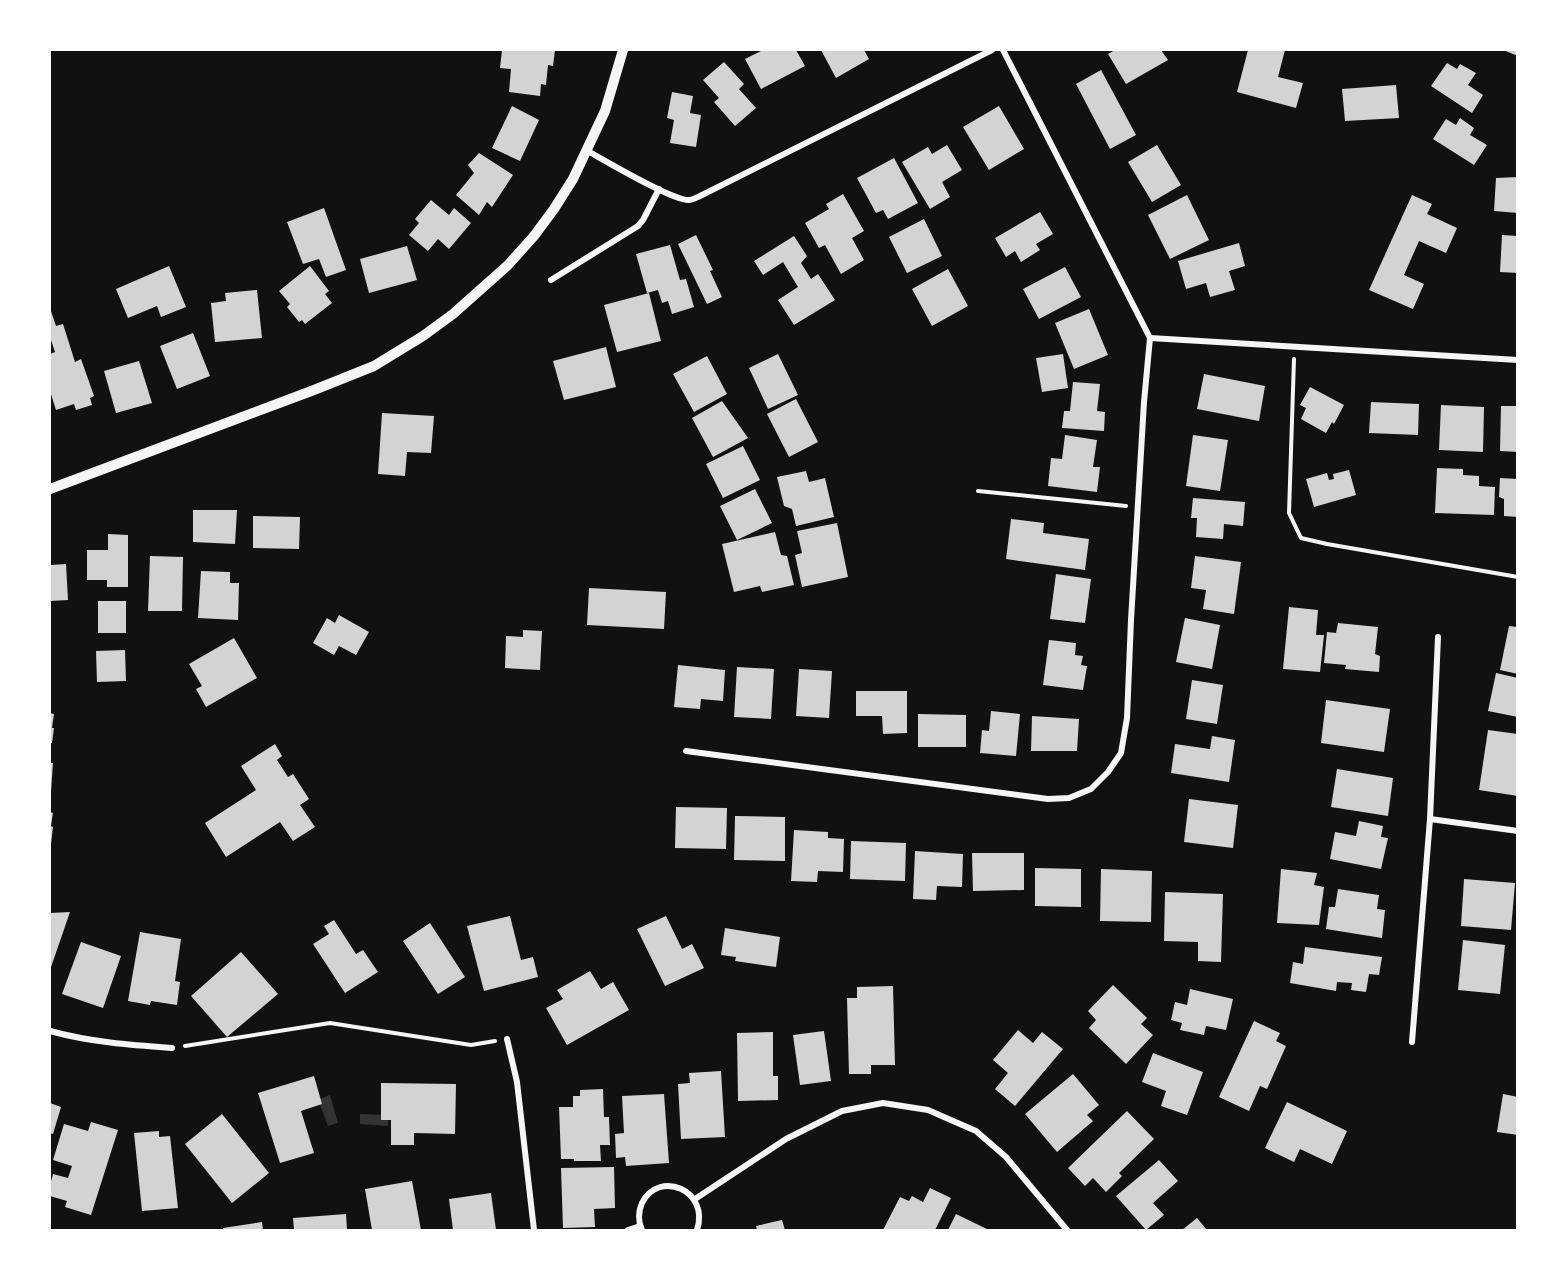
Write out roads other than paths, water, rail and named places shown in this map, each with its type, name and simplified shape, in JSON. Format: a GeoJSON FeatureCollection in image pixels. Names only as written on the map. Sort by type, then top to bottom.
{"type":"FeatureCollection","features":[{"type":"Feature","properties":{"kind":"street"},"geometry":{"type":"LineString","coordinates":[[50,489],[374,366],[453,315],[508,265],[554,209],[573,179],[605,111],[623,50]]}},
{"type":"Feature","properties":{"kind":"street"},"geometry":{"type":"LineString","coordinates":[[586,150],[658,189],[688,200],[992,50]]}},
{"type":"Feature","properties":{"kind":"street"},"geometry":{"type":"LineString","coordinates":[[686,751],[1048,799],[1069,798],[1091,789],[1108,772],[1121,753],[1127,718],[1144,402],[1150,338],[1003,50]]}},
{"type":"Feature","properties":{"kind":"street"},"geometry":{"type":"LineString","coordinates":[[551,280],[638,226],[658,189]]}},
{"type":"Feature","properties":{"kind":"street"},"geometry":{"type":"LineString","coordinates":[[1150,338],[1518,360]]}},
{"type":"Feature","properties":{"kind":"street"},"geometry":{"type":"LineString","coordinates":[[1412,1042],[1430,819],[1438,637]]}},
{"type":"Feature","properties":{"kind":"street"},"geometry":{"type":"LineString","coordinates":[[1430,819],[1518,831]]}},
{"type":"Feature","properties":{"kind":"street"},"geometry":{"type":"LineString","coordinates":[[50,1031],[74,1038],[122,1045],[172,1048]]}},
{"type":"Feature","properties":{"kind":"street"},"geometry":{"type":"LineString","coordinates":[[507,1039],[518,1082],[534,1230]]}},
{"type":"Feature","properties":{"kind":"street"},"geometry":{"type":"LineString","coordinates":[[695,1199],[786,1139],[842,1111],[883,1103],[928,1110],[976,1131],[1006,1157],[1067,1230]]}},
{"type":"Feature","properties":{"kind":"street"},"geometry":{"type":"LineString","coordinates":[[628,1230],[641,1228],[640,1207],[645,1198],[661,1187],[670,1186],[688,1192],[695,1199],[700,1220],[697,1230]]}}]}
